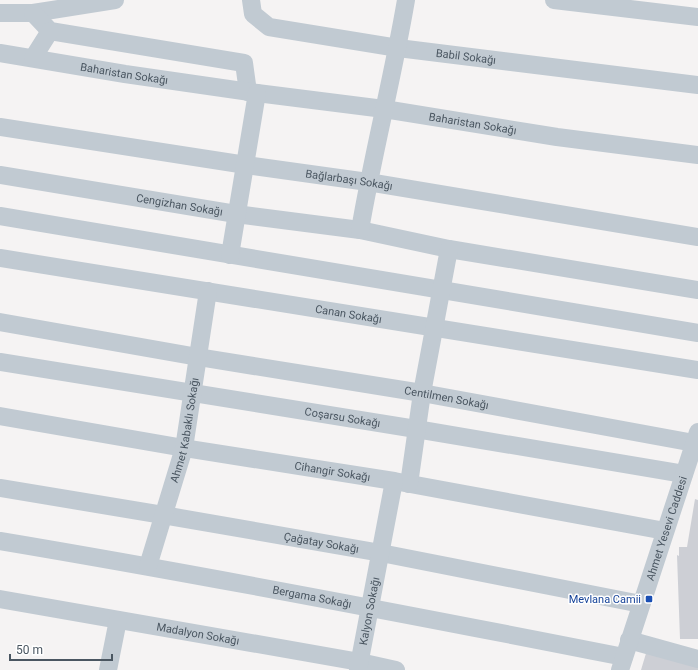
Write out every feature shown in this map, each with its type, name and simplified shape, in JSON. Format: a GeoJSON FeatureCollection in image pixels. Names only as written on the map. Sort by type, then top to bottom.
{"type":"FeatureCollection","features":[{"type":"Feature","properties":{"kind":"street"},"geometry":{"type":"LineString","coordinates":[[0,13],[33,13],[114,0]]}},
{"type":"Feature","properties":{"kind":"street","name":"Babil Sokağı"},"geometry":{"type":"LineString","coordinates":[[251,0],[253,14],[269,27],[398,48],[698,85]]}},
{"type":"Feature","properties":{"kind":"street"},"geometry":{"type":"LineString","coordinates":[[360,230],[368,182],[398,48],[406,0]]}},
{"type":"Feature","properties":{"kind":"street"},"geometry":{"type":"LineString","coordinates":[[554,0],[698,17]]}},
{"type":"Feature","properties":{"kind":"street"},"geometry":{"type":"LineString","coordinates":[[33,13],[50,31],[244,63],[253,92],[246,165],[236,214],[230,255]]}},
{"type":"Feature","properties":{"kind":"street"},"geometry":{"type":"LineString","coordinates":[[33,58],[50,31]]}},
{"type":"Feature","properties":{"kind":"street","name":"Baharistan Sokağı"},"geometry":{"type":"LineString","coordinates":[[0,53],[125,74],[384,109],[557,137],[698,155]]}},
{"type":"Feature","properties":{"kind":"street","name":"Bağlarbaşı Sokağı"},"geometry":{"type":"LineString","coordinates":[[0,127],[246,165],[368,182],[698,237]]}},
{"type":"Feature","properties":{"kind":"street","name":"Cengizhan Sokağı"},"geometry":{"type":"LineString","coordinates":[[0,176],[236,214],[360,230],[449,249],[698,290]]}},
{"type":"Feature","properties":{"kind":"street"},"geometry":{"type":"LineString","coordinates":[[0,216],[698,333]]}},
{"type":"Feature","properties":{"kind":"street","name":"Kalyon Sokağı"},"geometry":{"type":"LineString","coordinates":[[359,666],[381,553],[416,429],[433,327],[449,249]]}},
{"type":"Feature","properties":{"kind":"street","name":"Canan Sokağı"},"geometry":{"type":"LineString","coordinates":[[0,258],[698,370]]}},
{"type":"Feature","properties":{"kind":"street","name":"Ahmet Kabaklı Sokağı"},"geometry":{"type":"LineString","coordinates":[[148,566],[184,448],[208,291]]}},
{"type":"Feature","properties":{"kind":"street","name":"Centilmen Sokağı"},"geometry":{"type":"LineString","coordinates":[[0,322],[198,357],[696,437]]}},
{"type":"Feature","properties":{"kind":"street","name":"Coşarsu Sokağı"},"geometry":{"type":"LineString","coordinates":[[0,362],[684,474]]}},
{"type":"Feature","properties":{"kind":"street","name":"Cihangir Sokağı"},"geometry":{"type":"LineString","coordinates":[[0,416],[184,448],[401,483],[665,531]]}},
{"type":"Feature","properties":{"kind":"street","name":"Ahmet Yesevi Caddesi"},"geometry":{"type":"LineString","coordinates":[[622,664],[640,604],[696,437]]}},
{"type":"Feature","properties":{"kind":"street","name":"Çağatay Sokağı"},"geometry":{"type":"LineString","coordinates":[[0,488],[381,553],[640,604]]}},
{"type":"Feature","properties":{"kind":"street","name":"Bergama Sokağı"},"geometry":{"type":"LineString","coordinates":[[0,541],[148,566],[371,607],[622,664]]}},
{"type":"Feature","properties":{"kind":"street","name":"Madalyon Sokağı"},"geometry":{"type":"LineString","coordinates":[[0,599],[359,666],[396,670]]}},
{"type":"Feature","properties":{"kind":"street"},"geometry":{"type":"LineString","coordinates":[[108,670],[118,620]]}},
{"type":"Feature","properties":{"kind":"street"},"geometry":{"type":"LineString","coordinates":[[629,640],[698,659]]}},
{"type":"Feature","properties":{"kind":"building"},"geometry":{"type":"Polygon","coordinates":[[[695,499],[698,500],[698,639],[680,639],[677,555],[679,556],[679,547],[687,547],[695,499]]]}},
{"type":"Feature","properties":{"kind":"building"},"geometry":{"type":"Polygon","coordinates":[[[647,650],[698,664],[698,670],[641,670],[647,650]]]}},
{"type":"Feature","properties":{"kind":"place","name":"Mevlana Camii"},"geometry":{"type":"Point","coordinates":[649,599]}}]}
